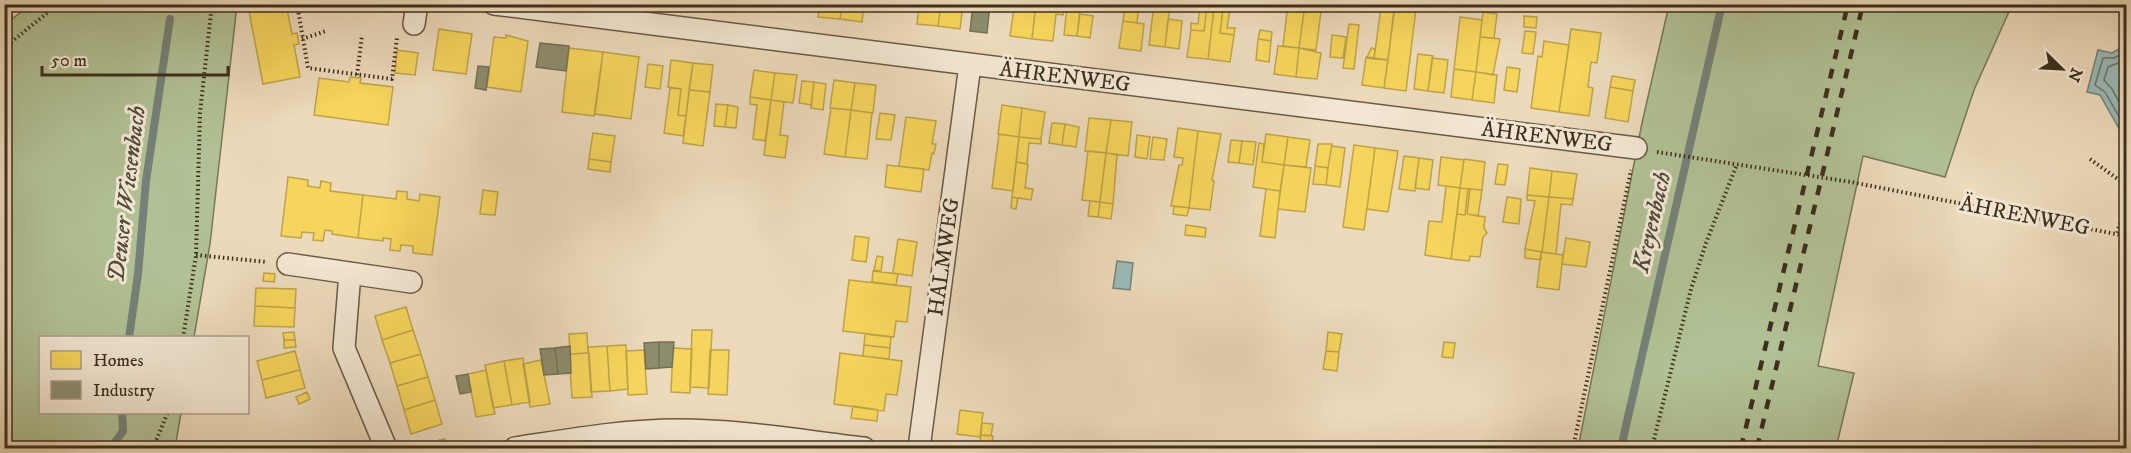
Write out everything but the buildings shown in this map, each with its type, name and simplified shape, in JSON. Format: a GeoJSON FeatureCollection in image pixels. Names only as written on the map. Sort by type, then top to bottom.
{"type":"FeatureCollection","features":[{"type":"Feature","properties":{"kind":"street","name":"ÄHRENWEG"},"geometry":{"type":"LineString","coordinates":[[494,4],[1636,148]]}},
{"type":"Feature","properties":{"kind":"street","name":"HALMWEG"},"geometry":{"type":"LineString","coordinates":[[919,448],[970,65]]}},
{"type":"Feature","properties":{"kind":"street"},"geometry":{"type":"LineString","coordinates":[[288,264],[411,282]]}},
{"type":"Feature","properties":{"kind":"street"},"geometry":{"type":"LineString","coordinates":[[350,273],[344,348],[386,448]]}},
{"type":"Feature","properties":{"kind":"street"},"geometry":{"type":"LineString","coordinates":[[514,448],[594,435],[678,430],[864,448]]}},
{"type":"Feature","properties":{"kind":"path"},"geometry":{"type":"LineString","coordinates":[[4,48],[58,4]]}},
{"type":"Feature","properties":{"kind":"path"},"geometry":{"type":"LineString","coordinates":[[183,336],[196,255],[200,113],[212,4]]}},
{"type":"Feature","properties":{"kind":"path"},"geometry":{"type":"LineString","coordinates":[[297,4],[308,68],[392,79],[409,21]]}},
{"type":"Feature","properties":{"kind":"path"},"geometry":{"type":"LineString","coordinates":[[302,39],[326,31]]}},
{"type":"Feature","properties":{"kind":"path"},"geometry":{"type":"LineString","coordinates":[[357,75],[362,35]]}},
{"type":"Feature","properties":{"kind":"path"},"geometry":{"type":"LineString","coordinates":[[1573,448],[1636,148]]}},
{"type":"Feature","properties":{"kind":"path","name":"ÄHRENWEG"},"geometry":{"type":"LineString","coordinates":[[1675,154],[1862,184],[2127,236]]}},
{"type":"Feature","properties":{"kind":"path"},"geometry":{"type":"LineString","coordinates":[[2090,159],[2122,182],[2126,191],[2126,205],[2117,234]]}},
{"type":"Feature","properties":{"kind":"path"},"geometry":{"type":"LineString","coordinates":[[1652,448],[1691,289],[1706,243],[1737,164]]}},
{"type":"Feature","properties":{"kind":"path"},"geometry":{"type":"LineString","coordinates":[[196,255],[288,264]]}},
{"type":"Feature","properties":{"kind":"path"},"geometry":{"type":"LineString","coordinates":[[153,448],[167,414]]}},
{"type":"Feature","properties":{"kind":"green space"},"geometry":{"type":"Polygon","coordinates":[[[31,5],[237,5],[210,244],[194,336],[39,336],[39,414],[181,414],[175,448],[5,448],[5,24],[31,5]]]}},
{"type":"Feature","properties":{"kind":"green space"},"geometry":{"type":"Polygon","coordinates":[[[1669,5],[2012,5],[1974,90],[1945,177],[1863,156],[1818,366],[1854,373],[1836,448],[1578,448],[1642,123],[1669,5]]]}},
{"type":"Feature","properties":{"kind":"green space"},"geometry":{"type":"Polygon","coordinates":[[[717,434],[855,448],[716,448],[717,434]]]}},
{"type":"Feature","properties":{"kind":"water"},"geometry":{"type":"Polygon","coordinates":[[[2126,45],[2126,136],[2121,132],[2100,95],[2087,92],[2098,50],[2112,53],[2126,45]]]}},
{"type":"Feature","properties":{"kind":"water"},"geometry":{"type":"Polygon","coordinates":[[[1117,261],[1133,263],[1130,290],[1113,288],[1117,261]]]}},
{"type":"Feature","properties":{"kind":"waterway","name":"Kreyenbach"},"geometry":{"type":"LineString","coordinates":[[1621,448],[1722,4]]}},
{"type":"Feature","properties":{"kind":"waterway","name":"Deuser Wiesenbach"},"geometry":{"type":"LineString","coordinates":[[129,336],[138,274],[146,181],[170,19]]}},
{"type":"Feature","properties":{"kind":"waterway","name":"Deuser Wiesenbach"},"geometry":{"type":"LineString","coordinates":[[111,448],[123,431],[122,414]]}},
{"type":"Feature","properties":{"kind":"railway"},"geometry":{"type":"LineString","coordinates":[[1741,448],[1848,4]]}},
{"type":"Feature","properties":{"kind":"railway"},"geometry":{"type":"LineString","coordinates":[[1757,448],[1863,4]]}}]}
